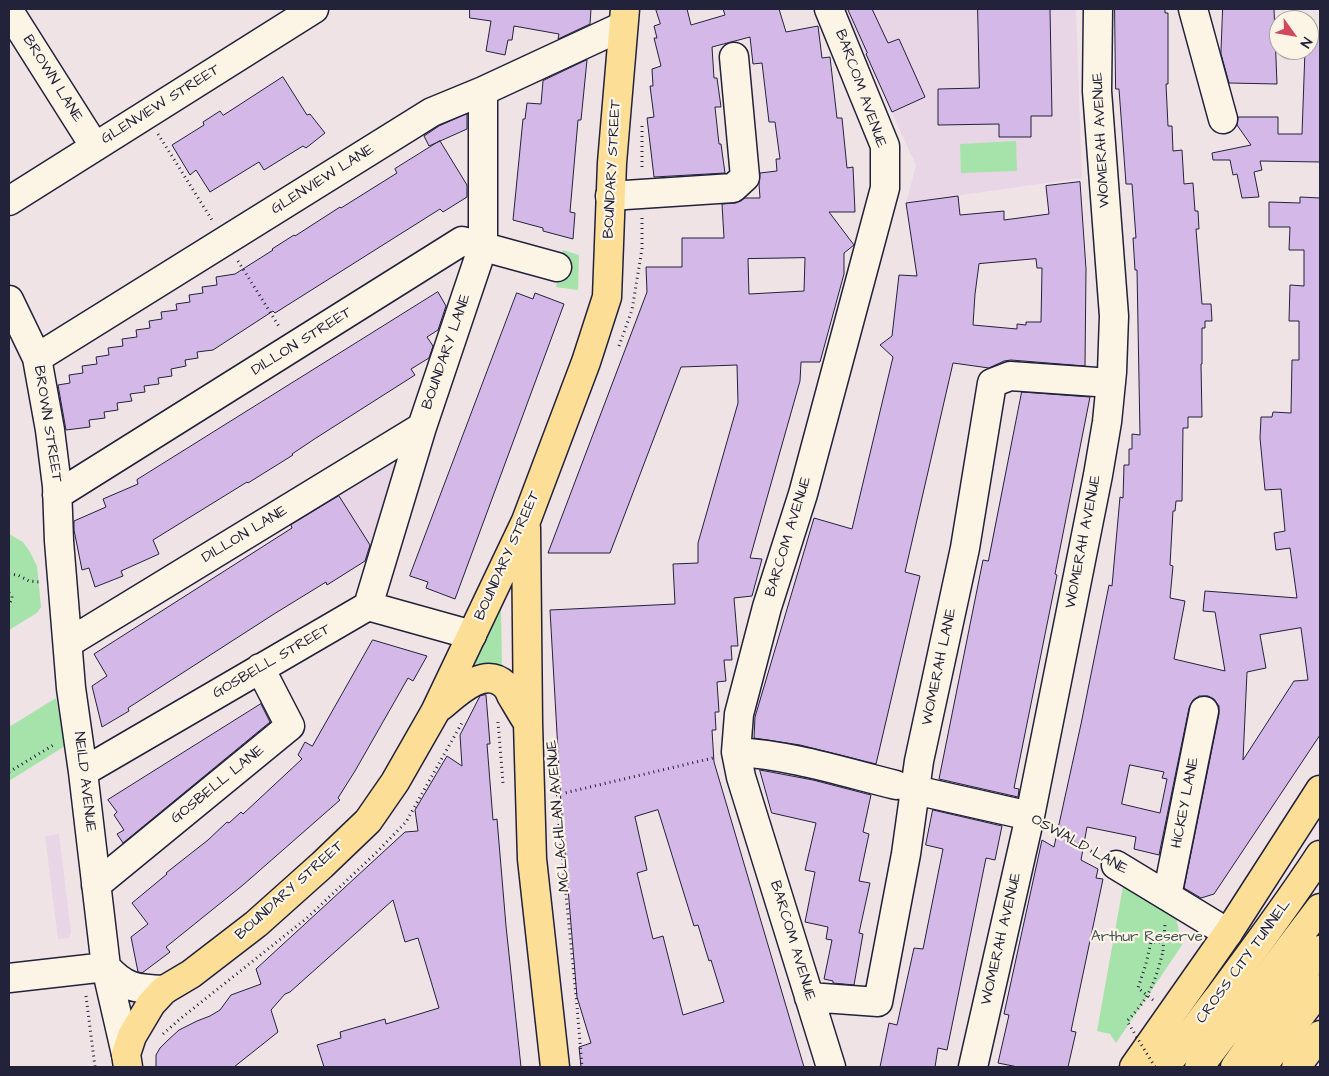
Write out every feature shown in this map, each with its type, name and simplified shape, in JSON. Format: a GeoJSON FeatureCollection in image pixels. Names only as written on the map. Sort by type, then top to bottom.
{"type":"FeatureCollection","features":[{"type":"Feature","properties":{"kind":"main road","name":"BOUNDARY STREET"},"geometry":{"type":"LineString","coordinates":[[127,1061],[132,1036],[151,1004],[164,990],[191,974],[256,924],[368,821],[395,782],[435,712],[526,521],[586,362],[607,297],[610,196],[624,17]]}},
{"type":"Feature","properties":{"kind":"main road","name":"MCLACHLAN AVENUE"},"geometry":{"type":"LineString","coordinates":[[526,521],[528,723],[532,858],[555,1067]]}},
{"type":"Feature","properties":{"kind":"main road","name":"MCLACHLAN AVENUE"},"geometry":{"type":"LineString","coordinates":[[435,712],[462,689],[476,681],[487,679],[495,680],[505,685],[528,723]]}},
{"type":"Feature","properties":{"kind":"main road"},"geometry":{"type":"LineString","coordinates":[[1134,1067],[1228,934],[1320,790]]}},
{"type":"Feature","properties":{"kind":"main road","name":"CROSS CITY TUNNEL"},"geometry":{"type":"LineString","coordinates":[[1164,1067],[1234,977],[1294,895],[1320,855]]}},
{"type":"Feature","properties":{"kind":"main road"},"geometry":{"type":"LineString","coordinates":[[1199,1067],[1320,908]]}},
{"type":"Feature","properties":{"kind":"main road"},"geometry":{"type":"LineString","coordinates":[[1235,1067],[1320,950]]}},
{"type":"Feature","properties":{"kind":"main road"},"geometry":{"type":"LineString","coordinates":[[1262,1067],[1320,989]]}},
{"type":"Feature","properties":{"kind":"main road"},"geometry":{"type":"LineString","coordinates":[[1296,1067],[1320,1035]]}},
{"type":"Feature","properties":{"kind":"street","name":"GLENVIEW STREET"},"geometry":{"type":"LineString","coordinates":[[9,201],[314,9]]}},
{"type":"Feature","properties":{"kind":"street","name":"BARCOM AVENUE"},"geometry":{"type":"LineString","coordinates":[[829,9],[884,146],[885,188],[803,494],[767,607],[739,714],[736,752],[741,777],[831,1067]]}},
{"type":"Feature","properties":{"kind":"street","name":"WOMERAH AVENUE"},"geometry":{"type":"LineString","coordinates":[[973,1067],[1030,816],[1098,476],[1107,422],[1114,316],[1097,91],[1098,9]]}},
{"type":"Feature","properties":{"kind":"street"},"geometry":{"type":"LineString","coordinates":[[1193,9],[1223,119]]}},
{"type":"Feature","properties":{"kind":"street","name":"BROWN LANE"},"geometry":{"type":"LineString","coordinates":[[12,11],[95,147]]}},
{"type":"Feature","properties":{"kind":"street","name":"GLENVIEW LANE"},"geometry":{"type":"LineString","coordinates":[[37,358],[432,112],[483,90],[624,17]]}},
{"type":"Feature","properties":{"kind":"street"},"geometry":{"type":"LineString","coordinates":[[610,196],[733,188],[745,177],[734,57]]}},
{"type":"Feature","properties":{"kind":"street","name":"BOUNDARY LANE"},"geometry":{"type":"LineString","coordinates":[[368,606],[422,427],[483,246],[483,90]]}},
{"type":"Feature","properties":{"kind":"street","name":"DILLON STREET"},"geometry":{"type":"LineString","coordinates":[[58,495],[462,241],[557,267]]}},
{"type":"Feature","properties":{"kind":"street","name":"BROWN STREET"},"geometry":{"type":"LineString","coordinates":[[9,300],[37,358],[50,430],[58,495]]}},
{"type":"Feature","properties":{"kind":"street","name":"WOMERAH LANE"},"geometry":{"type":"LineString","coordinates":[[809,997],[878,1002],[906,854],[906,787],[919,761],[966,548],[992,382],[1010,376],[1111,383]]}},
{"type":"Feature","properties":{"kind":"street","name":"DILLON LANE"},"geometry":{"type":"LineString","coordinates":[[68,643],[422,427]]}},
{"type":"Feature","properties":{"kind":"street","name":"NEILD AVENUE"},"geometry":{"type":"LineString","coordinates":[[58,495],[59,541],[70,688],[84,772],[96,885],[94,968],[127,1061]]}},
{"type":"Feature","properties":{"kind":"street"},"geometry":{"type":"LineString","coordinates":[[368,606],[472,634]]}},
{"type":"Feature","properties":{"kind":"street","name":"GOSBELL STREET"},"geometry":{"type":"LineString","coordinates":[[84,772],[368,606]]}},
{"type":"Feature","properties":{"kind":"street","name":"GOSBELL LANE"},"geometry":{"type":"LineString","coordinates":[[96,885],[290,726],[260,668]]}},
{"type":"Feature","properties":{"kind":"street","name":"HICKEY LANE"},"geometry":{"type":"LineString","coordinates":[[1167,896],[1204,711]]}},
{"type":"Feature","properties":{"kind":"street","name":"OSWALD LANE"},"geometry":{"type":"LineString","coordinates":[[736,752],[792,759],[1030,816]]}},
{"type":"Feature","properties":{"kind":"street","name":"OSWALD LANE"},"geometry":{"type":"LineString","coordinates":[[1116,865],[1228,934]]}},
{"type":"Feature","properties":{"kind":"street"},"geometry":{"type":"LineString","coordinates":[[9,978],[94,968],[132,987],[164,990]]}},
{"type":"Feature","properties":{"kind":"path"},"geometry":{"type":"LineString","coordinates":[[9,574],[18,574],[29,581],[62,583]]}},
{"type":"Feature","properties":{"kind":"path"},"geometry":{"type":"LineString","coordinates":[[9,593],[12,595],[10,601]]}},
{"type":"Feature","properties":{"kind":"path"},"geometry":{"type":"LineString","coordinates":[[9,772],[77,731]]}},
{"type":"Feature","properties":{"kind":"path"},"geometry":{"type":"LineString","coordinates":[[556,795],[736,752]]}},
{"type":"Feature","properties":{"kind":"path","name":"MCLACHLAN AVENUE"},"geometry":{"type":"LineString","coordinates":[[555,786],[582,1067]]}},
{"type":"Feature","properties":{"kind":"path","name":"OSWALD LANE"},"geometry":{"type":"LineString","coordinates":[[1030,816],[1116,865]]}},
{"type":"Feature","properties":{"kind":"path"},"geometry":{"type":"LineString","coordinates":[[1155,1001],[1138,988],[1151,942],[1164,942]]}},
{"type":"Feature","properties":{"kind":"path"},"geometry":{"type":"LineString","coordinates":[[1155,1067],[1127,1021],[1152,988],[1163,951]]}},
{"type":"Feature","properties":{"kind":"path"},"geometry":{"type":"LineString","coordinates":[[94,968],[95,1067]]}},
{"type":"Feature","properties":{"kind":"shaded area"},"geometry":{"type":"Polygon","coordinates":[[[844,9],[1076,9],[1082,178],[906,203],[916,165],[844,9]]]}},
{"type":"Feature","properties":{"kind":"shaded area"},"geometry":{"type":"Polygon","coordinates":[[[407,440],[372,557],[329,584],[286,515],[407,440]]]}},
{"type":"Feature","properties":{"kind":"shaded area"},"geometry":{"type":"Polygon","coordinates":[[[59,834],[71,932],[69,938],[58,939],[45,836],[59,834]]]}},
{"type":"Feature","properties":{"kind":"green space"},"geometry":{"type":"Polygon","coordinates":[[[1016,141],[1017,171],[961,173],[960,144],[1016,141]]]}},
{"type":"Feature","properties":{"kind":"green space"},"geometry":{"type":"Polygon","coordinates":[[[563,250],[579,255],[578,290],[556,287],[563,250]]]}},
{"type":"Feature","properties":{"kind":"green space"},"geometry":{"type":"Polygon","coordinates":[[[9,534],[23,542],[37,566],[41,607],[37,613],[9,630],[9,534]]]}},
{"type":"Feature","properties":{"kind":"green space"},"geometry":{"type":"Polygon","coordinates":[[[497,605],[501,606],[502,667],[472,663],[497,605]]]}},
{"type":"Feature","properties":{"kind":"green space"},"geometry":{"type":"Polygon","coordinates":[[[56,698],[65,746],[9,781],[9,727],[56,698]]]}},
{"type":"Feature","properties":{"kind":"green space","name":"Arthur Reserve"},"geometry":{"type":"Polygon","coordinates":[[[1123,886],[1176,917],[1182,945],[1116,1043],[1110,1034],[1097,1031],[1123,886]]]}},
{"type":"Feature","properties":{"kind":"building"},"geometry":{"type":"Polygon","coordinates":[[[470,9],[591,9],[590,24],[558,39],[559,34],[514,26],[512,40],[508,40],[505,55],[486,51],[491,21],[470,18],[470,9]]]}},
{"type":"Feature","properties":{"kind":"building"},"geometry":{"type":"Polygon","coordinates":[[[656,9],[687,9],[691,25],[725,15],[723,9],[779,9],[786,32],[818,26],[822,58],[830,57],[837,118],[842,118],[847,168],[853,167],[855,212],[829,212],[854,245],[844,253],[844,274],[820,362],[801,362],[800,381],[750,558],[762,559],[752,596],[734,598],[738,646],[731,646],[732,660],[724,660],[726,681],[717,682],[719,712],[715,712],[716,730],[712,730],[714,762],[804,1067],[581,1067],[579,1047],[591,1043],[577,997],[561,804],[550,610],[675,604],[673,564],[698,563],[698,543],[738,403],[737,365],[681,367],[610,553],[548,553],[647,292],[646,267],[682,267],[682,238],[724,238],[722,204],[735,203],[745,198],[760,198],[760,173],[777,171],[776,159],[780,159],[775,122],[769,122],[762,63],[753,64],[750,37],[712,47],[714,78],[717,78],[721,107],[715,107],[719,144],[721,144],[725,173],[654,177],[647,118],[654,117],[650,86],[653,86],[652,69],[661,66],[654,38],[657,38],[654,26],[660,24],[656,9]],[[805,258],[748,259],[749,294],[804,291],[805,258]],[[658,810],[635,817],[647,870],[637,873],[653,939],[663,936],[683,1015],[724,1002],[698,925],[694,926],[658,810]]]}},
{"type":"Feature","properties":{"kind":"building"},"geometry":{"type":"Polygon","coordinates":[[[848,9],[872,9],[888,43],[899,39],[925,97],[892,112],[848,9]]]}},
{"type":"Feature","properties":{"kind":"building"},"geometry":{"type":"Polygon","coordinates":[[[978,9],[1050,9],[1052,116],[1031,116],[1031,137],[999,137],[999,124],[938,125],[938,89],[979,88],[978,9]]]}},
{"type":"Feature","properties":{"kind":"building"},"geometry":{"type":"Polygon","coordinates":[[[1115,9],[1165,9],[1165,13],[1168,13],[1168,84],[1166,84],[1168,126],[1172,126],[1173,151],[1182,150],[1184,184],[1193,183],[1195,211],[1198,211],[1199,229],[1196,229],[1202,304],[1211,304],[1212,321],[1205,321],[1205,328],[1202,328],[1202,417],[1188,417],[1188,428],[1183,428],[1182,501],[1176,501],[1175,511],[1173,511],[1170,565],[1173,566],[1170,598],[1185,601],[1174,659],[1225,671],[1215,612],[1203,611],[1205,591],[1297,598],[1290,548],[1276,550],[1274,533],[1285,531],[1281,489],[1265,490],[1260,438],[1261,417],[1272,417],[1273,412],[1291,413],[1292,360],[1299,360],[1299,321],[1289,321],[1290,285],[1304,286],[1304,250],[1289,250],[1290,227],[1269,227],[1269,202],[1300,203],[1300,197],[1320,198],[1320,735],[1214,894],[1201,898],[1184,888],[1219,714],[1219,706],[1214,699],[1208,696],[1199,696],[1193,700],[1189,708],[1159,855],[1134,849],[1136,837],[1087,827],[1081,860],[1098,869],[1096,878],[1103,879],[1071,1031],[1076,1032],[1068,1067],[1018,1067],[998,1063],[1009,1015],[1004,1014],[1042,840],[1054,847],[1109,585],[1112,586],[1120,497],[1123,498],[1124,465],[1129,465],[1129,449],[1132,449],[1132,434],[1140,435],[1137,270],[1135,270],[1133,238],[1136,238],[1132,184],[1126,184],[1119,89],[1116,89],[1115,9]],[[1301,628],[1260,635],[1266,668],[1247,672],[1243,760],[1294,681],[1308,680],[1301,628]],[[1130,765],[1122,804],[1160,813],[1167,779],[1162,778],[1164,772],[1130,765]]]}},
{"type":"Feature","properties":{"kind":"building"},"geometry":{"type":"Polygon","coordinates":[[[1223,9],[1274,9],[1269,10],[1269,60],[1276,60],[1277,84],[1229,83],[1221,54],[1223,9]]]}},
{"type":"Feature","properties":{"kind":"building"},"geometry":{"type":"Polygon","coordinates":[[[1320,37],[1320,162],[1260,161],[1262,170],[1254,172],[1259,197],[1242,198],[1237,174],[1233,175],[1230,160],[1213,160],[1212,153],[1251,145],[1237,125],[1238,117],[1278,117],[1278,134],[1302,134],[1305,60],[1319,60],[1320,37]]]}},
{"type":"Feature","properties":{"kind":"building"},"geometry":{"type":"Polygon","coordinates":[[[587,60],[581,120],[578,120],[570,212],[575,213],[573,239],[513,220],[523,119],[525,119],[527,103],[541,104],[543,81],[587,60]]]}},
{"type":"Feature","properties":{"kind":"building"},"geometry":{"type":"Polygon","coordinates":[[[283,77],[307,115],[310,114],[325,133],[306,148],[303,146],[264,170],[259,162],[210,192],[196,170],[190,175],[172,145],[204,125],[203,122],[220,111],[223,115],[283,77]]]}},
{"type":"Feature","properties":{"kind":"building"},"geometry":{"type":"Polygon","coordinates":[[[467,114],[467,129],[429,146],[424,136],[439,126],[467,114]]]}},
{"type":"Feature","properties":{"kind":"building"},"geometry":{"type":"Polygon","coordinates":[[[440,141],[467,185],[467,197],[443,212],[440,209],[213,350],[197,352],[198,358],[185,360],[186,366],[171,369],[172,376],[158,378],[159,384],[144,386],[145,392],[130,394],[132,401],[117,403],[118,410],[104,412],[105,418],[89,420],[90,427],[66,430],[58,385],[70,383],[69,375],[83,373],[82,366],[97,364],[96,357],[109,355],[108,348],[123,346],[122,339],[137,337],[136,330],[150,328],[149,321],[162,319],[161,312],[177,310],[176,304],[190,302],[189,295],[203,293],[202,287],[217,285],[216,277],[235,274],[294,235],[397,173],[395,169],[440,141]]]}},
{"type":"Feature","properties":{"kind":"building"},"geometry":{"type":"Polygon","coordinates":[[[1080,182],[1086,269],[1085,366],[1011,360],[989,368],[953,363],[905,572],[920,576],[876,764],[800,745],[754,738],[755,717],[814,518],[852,529],[893,357],[880,345],[892,336],[899,275],[917,276],[906,203],[958,196],[960,215],[1004,211],[1004,220],[1049,214],[1046,186],[1080,182]],[[1036,259],[979,264],[973,325],[1017,329],[1017,324],[1026,325],[1026,322],[1041,322],[1042,268],[1037,268],[1036,259]]]}},
{"type":"Feature","properties":{"kind":"building"},"geometry":{"type":"Polygon","coordinates":[[[438,292],[446,306],[438,330],[427,337],[433,346],[429,358],[411,369],[415,375],[316,438],[293,455],[153,540],[159,554],[121,571],[123,576],[95,587],[89,568],[82,570],[74,521],[106,507],[103,499],[138,484],[137,480],[438,292]]]}},
{"type":"Feature","properties":{"kind":"building"},"geometry":{"type":"Polygon","coordinates":[[[517,293],[533,299],[535,293],[564,304],[455,599],[426,588],[428,582],[410,576],[517,293]]]}},
{"type":"Feature","properties":{"kind":"building"},"geometry":{"type":"Polygon","coordinates":[[[1022,392],[1090,397],[1055,574],[1057,575],[1014,788],[1019,789],[1018,797],[939,779],[983,560],[988,561],[1022,392]]]}},
{"type":"Feature","properties":{"kind":"building"},"geometry":{"type":"Polygon","coordinates":[[[339,496],[370,545],[365,561],[327,585],[326,582],[274,614],[128,708],[129,711],[102,727],[92,686],[107,676],[94,654],[292,528],[291,525],[339,496]]]}},
{"type":"Feature","properties":{"kind":"building"},"geometry":{"type":"Polygon","coordinates":[[[373,640],[427,656],[413,681],[408,678],[338,798],[340,800],[243,885],[166,947],[170,952],[142,973],[138,972],[131,937],[148,924],[132,903],[227,822],[229,823],[241,812],[243,814],[302,759],[298,755],[305,742],[312,746],[373,640]]]}},
{"type":"Feature","properties":{"kind":"building"},"geometry":{"type":"Polygon","coordinates":[[[486,695],[490,744],[487,744],[493,820],[497,819],[521,1067],[324,1067],[317,1045],[341,1038],[340,1032],[385,1019],[386,1024],[439,1008],[418,938],[405,942],[393,900],[290,992],[285,994],[271,1010],[278,1032],[234,1067],[156,1067],[156,1055],[160,1048],[179,1030],[220,1010],[231,995],[261,984],[256,969],[405,832],[418,831],[415,810],[447,756],[462,766],[460,735],[480,696],[486,695]]]}},
{"type":"Feature","properties":{"kind":"building"},"geometry":{"type":"Polygon","coordinates":[[[261,704],[270,722],[123,843],[117,834],[124,830],[114,815],[117,812],[108,800],[261,704]]]}},
{"type":"Feature","properties":{"kind":"building"},"geometry":{"type":"Polygon","coordinates":[[[760,770],[813,780],[871,795],[863,832],[869,834],[859,881],[870,883],[859,933],[863,934],[854,985],[833,983],[833,981],[824,979],[832,940],[826,939],[828,927],[805,922],[815,872],[805,870],[816,823],[772,813],[760,770]]]}},
{"type":"Feature","properties":{"kind":"building"},"geometry":{"type":"Polygon","coordinates":[[[933,810],[1002,826],[995,860],[986,858],[947,1050],[938,1048],[935,1067],[880,1067],[889,1023],[897,1025],[914,948],[923,949],[943,849],[926,845],[933,810]]]}}]}
